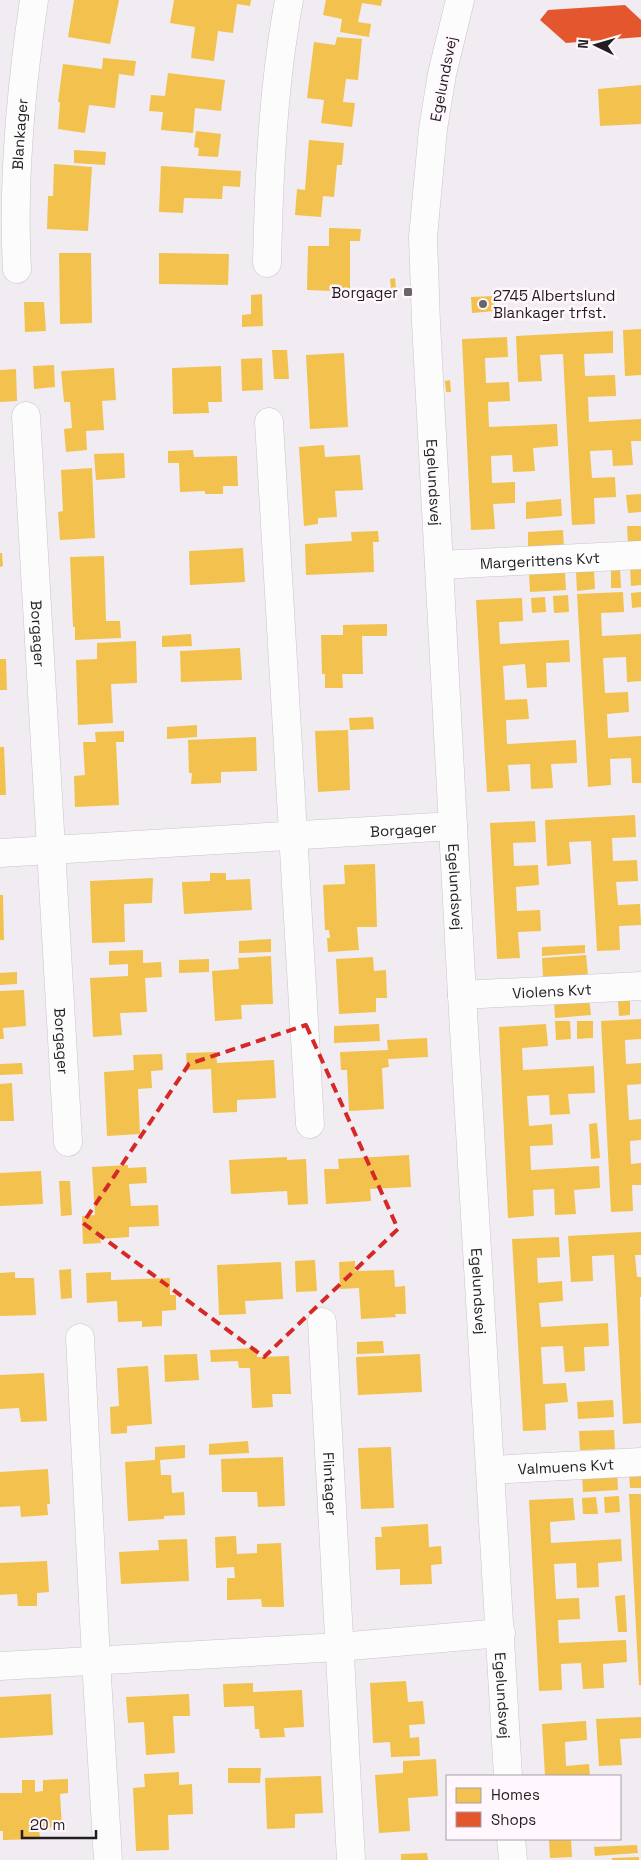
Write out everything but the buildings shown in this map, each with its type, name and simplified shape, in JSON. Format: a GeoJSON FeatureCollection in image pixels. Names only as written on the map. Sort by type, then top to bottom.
{"type":"FeatureCollection","features":[{"type":"Feature","properties":{"kind":"street","name":"Blankager"},"geometry":{"type":"LineString","coordinates":[[17,269],[15,232],[17,179],[24,81],[34,0]]}},
{"type":"Feature","properties":{"kind":"street"},"geometry":{"type":"LineString","coordinates":[[267,263],[270,164],[283,31],[289,0]]}},
{"type":"Feature","properties":{"kind":"street","name":"Egelundsvej"},"geometry":{"type":"LineString","coordinates":[[460,0],[442,74],[433,129],[423,236],[462,995],[508,1775]]}},
{"type":"Feature","properties":{"kind":"street","name":"Borgager"},"geometry":{"type":"LineString","coordinates":[[26,416],[68,1142]]}},
{"type":"Feature","properties":{"kind":"street"},"geometry":{"type":"LineString","coordinates":[[268,422],[310,1124]]}},
{"type":"Feature","properties":{"kind":"street","name":"Margerittens Kvt"},"geometry":{"type":"LineString","coordinates":[[440,566],[641,555]]}},
{"type":"Feature","properties":{"kind":"street","name":"Borgager"},"geometry":{"type":"LineString","coordinates":[[0,853],[453,826]]}},
{"type":"Feature","properties":{"kind":"street","name":"Violens Kvt"},"geometry":{"type":"LineString","coordinates":[[462,995],[641,986]]}},
{"type":"Feature","properties":{"kind":"street","name":"Flintager"},"geometry":{"type":"LineString","coordinates":[[322,1322],[351,1860]]}},
{"type":"Feature","properties":{"kind":"street"},"geometry":{"type":"LineString","coordinates":[[80,1338],[108,1860]]}},
{"type":"Feature","properties":{"kind":"street","name":"Valmuens Kvt"},"geometry":{"type":"LineString","coordinates":[[491,1470],[641,1462]]}},
{"type":"Feature","properties":{"kind":"street"},"geometry":{"type":"LineString","coordinates":[[0,1666],[339,1647],[501,1633]]}},
{"type":"Feature","properties":{"kind":"street"},"geometry":{"type":"LineString","coordinates":[[512,1840],[513,1860]]}},
{"type":"Feature","properties":{"kind":"highlighted area"},"geometry":{"type":"Polygon","coordinates":[[[306,1025],[398,1229],[264,1357],[83,1223],[189,1064],[306,1025]]]}},
{"type":"Feature","properties":{"kind":"place","name":"Borgager"},"geometry":{"type":"Point","coordinates":[408,292]}},
{"type":"Feature","properties":{"kind":"place","name":"2745 Albertslund Blankager trfst."},"geometry":{"type":"Point","coordinates":[483,304]}}]}
